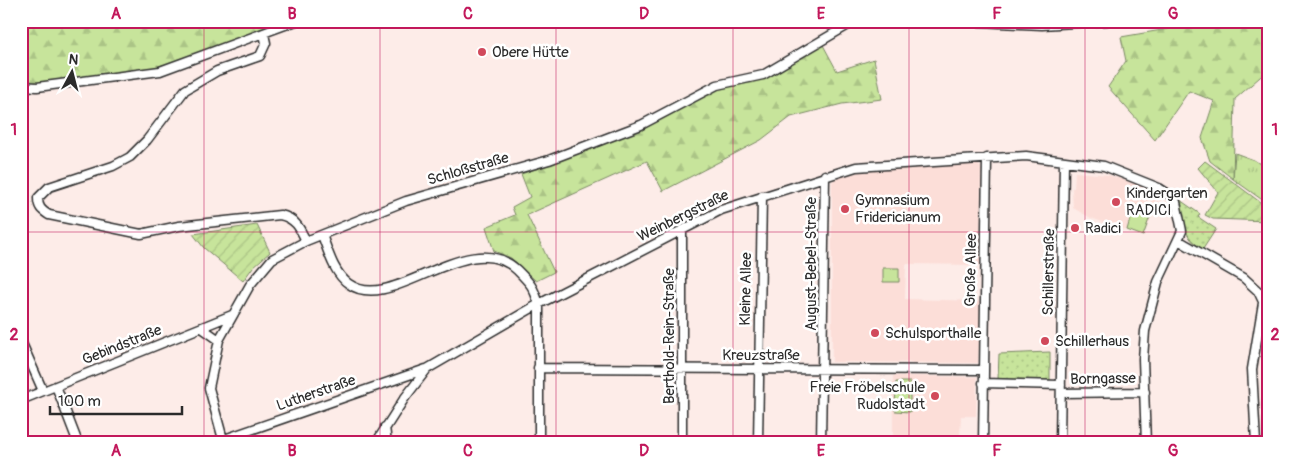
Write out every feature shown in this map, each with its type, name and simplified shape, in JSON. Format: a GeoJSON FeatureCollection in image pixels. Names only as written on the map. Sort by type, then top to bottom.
{"type":"FeatureCollection","features":[{"type":"Feature","properties":{"kind":"street"},"geometry":{"type":"LineString","coordinates":[[21,86],[37,87],[160,71],[296,21]]}},
{"type":"Feature","properties":{"kind":"street","name":"Schloßstraße"},"geometry":{"type":"LineString","coordinates":[[223,441],[208,388],[219,340],[250,285],[272,259],[306,241],[406,201],[549,160],[641,125],[717,86],[763,75],[855,21]]}},
{"type":"Feature","properties":{"kind":"street"},"geometry":{"type":"LineString","coordinates":[[959,21],[1042,25],[1107,21]]}},
{"type":"Feature","properties":{"kind":"street"},"geometry":{"type":"LineString","coordinates":[[264,34],[266,43],[260,56],[217,71],[185,90],[147,140],[130,157],[113,166],[49,187],[38,198],[39,208],[48,215],[141,234],[179,226],[280,215],[290,218],[297,224],[306,241]]}},
{"type":"Feature","properties":{"kind":"street","name":"Weinbergstraße"},"geometry":{"type":"LineString","coordinates":[[376,443],[427,369],[539,304],[721,210],[825,175],[856,167],[1026,156],[1104,166],[1159,188],[1173,197],[1182,231],[1178,240]]}},
{"type":"Feature","properties":{"kind":"street","name":"Große Allee"},"geometry":{"type":"LineString","coordinates":[[983,443],[987,158]]}},
{"type":"Feature","properties":{"kind":"street","name":"Schillerstraße"},"geometry":{"type":"LineString","coordinates":[[1060,443],[1064,161]]}},
{"type":"Feature","properties":{"kind":"street","name":"August-Bebel-Straße"},"geometry":{"type":"LineString","coordinates":[[821,443],[824,370],[825,175]]}},
{"type":"Feature","properties":{"kind":"street","name":"Kleine Allee"},"geometry":{"type":"LineString","coordinates":[[758,443],[762,196]]}},
{"type":"Feature","properties":{"kind":"street","name":"Berthold-Rein-Straße"},"geometry":{"type":"LineString","coordinates":[[682,230],[682,443]]}},
{"type":"Feature","properties":{"kind":"street"},"geometry":{"type":"LineString","coordinates":[[322,235],[341,276],[348,284],[366,291],[393,287],[452,263],[492,257],[510,264],[533,286],[539,304],[538,443]]}},
{"type":"Feature","properties":{"kind":"street"},"geometry":{"type":"LineString","coordinates":[[1146,443],[1144,345],[1147,324],[1158,282],[1178,240],[1244,278],[1258,291],[1268,312]]}},
{"type":"Feature","properties":{"kind":"street"},"geometry":{"type":"LineString","coordinates":[[1256,443],[1252,368],[1263,303]]}},
{"type":"Feature","properties":{"kind":"street","name":"Gebindstraße"},"geometry":{"type":"LineString","coordinates":[[21,400],[232,315]]}},
{"type":"Feature","properties":{"kind":"street"},"geometry":{"type":"LineString","coordinates":[[202,328],[219,340]]}},
{"type":"Feature","properties":{"kind":"street"},"geometry":{"type":"LineString","coordinates":[[26,332],[22,341],[43,391]]}},
{"type":"Feature","properties":{"kind":"street","name":"Kreuzstraße"},"geometry":{"type":"LineString","coordinates":[[538,368],[983,370]]}},
{"type":"Feature","properties":{"kind":"street","name":"Lutherstraße"},"geometry":{"type":"LineString","coordinates":[[213,443],[427,369]]}},
{"type":"Feature","properties":{"kind":"street","name":"Borngasse"},"geometry":{"type":"LineString","coordinates":[[983,383],[1061,389],[1144,392]]}},
{"type":"Feature","properties":{"kind":"street"},"geometry":{"type":"LineString","coordinates":[[56,386],[78,443]]}},
{"type":"Feature","properties":{"kind":"street"},"geometry":{"type":"LineString","coordinates":[[386,427],[388,443]]}},
{"type":"Feature","properties":{"kind":"shaded area"},"geometry":{"type":"Polygon","coordinates":[[[977,164],[981,167],[980,265],[906,264],[905,299],[981,301],[978,363],[832,362],[832,182],[835,178],[860,172],[977,164]]]}},
{"type":"Feature","properties":{"kind":"shaded area","name":"Kindergarten RADICI"},"geometry":{"type":"Polygon","coordinates":[[[1075,172],[1108,175],[1149,188],[1161,195],[1143,236],[1091,218],[1073,208],[1072,188],[1074,188],[1075,172]]]}},
{"type":"Feature","properties":{"kind":"shaded area","name":"Freie Fröbelschule Rudolstadt"},"geometry":{"type":"Polygon","coordinates":[[[893,376],[977,377],[976,416],[961,416],[960,436],[893,436],[893,376]]]}},
{"type":"Feature","properties":{"kind":"green space"},"geometry":{"type":"Polygon","coordinates":[[[21,21],[283,21],[182,60],[147,69],[31,84],[21,83],[21,21]]]}},
{"type":"Feature","properties":{"kind":"green space"},"geometry":{"type":"Polygon","coordinates":[[[1214,21],[1268,21],[1268,70],[1235,99],[1233,179],[1210,161],[1202,138],[1214,101],[1189,91],[1155,140],[1108,87],[1126,61],[1121,37],[1214,21]]]}},
{"type":"Feature","properties":{"kind":"green space"},"geometry":{"type":"Polygon","coordinates":[[[823,45],[837,71],[874,59],[882,99],[842,104],[791,117],[761,140],[663,191],[647,161],[527,215],[554,272],[536,281],[511,258],[494,251],[486,227],[515,215],[512,207],[530,197],[521,174],[551,164],[642,127],[718,89],[764,78],[823,45]]]}},
{"type":"Feature","properties":{"kind":"green space"},"geometry":{"type":"Polygon","coordinates":[[[1235,153],[1254,160],[1268,169],[1268,204],[1233,179],[1235,153]]]}},
{"type":"Feature","properties":{"kind":"green space"},"geometry":{"type":"Polygon","coordinates":[[[1205,161],[1268,208],[1268,221],[1213,219],[1205,215],[1218,192],[1198,168],[1205,161]]]}},
{"type":"Feature","properties":{"kind":"green space"},"geometry":{"type":"Polygon","coordinates":[[[1180,200],[1200,214],[1198,217],[1216,229],[1203,249],[1191,239],[1185,228],[1180,200]]]}},
{"type":"Feature","properties":{"kind":"green space"},"geometry":{"type":"Polygon","coordinates":[[[1134,205],[1152,211],[1143,236],[1127,230],[1134,205]]]}},
{"type":"Feature","properties":{"kind":"green space"},"geometry":{"type":"Polygon","coordinates":[[[257,225],[270,252],[253,267],[243,281],[204,248],[193,234],[257,225]]]}},
{"type":"Feature","properties":{"kind":"green space"},"geometry":{"type":"Polygon","coordinates":[[[883,268],[899,268],[899,282],[883,282],[883,268]]]}},
{"type":"Feature","properties":{"kind":"green space"},"geometry":{"type":"Polygon","coordinates":[[[1050,352],[1050,380],[998,379],[999,354],[1050,352]]]}},
{"type":"Feature","properties":{"kind":"green space"},"geometry":{"type":"Polygon","coordinates":[[[896,382],[910,382],[910,412],[895,411],[896,382]]]}},
{"type":"Feature","properties":{"kind":"place","name":"Obere Hütte"},"geometry":{"type":"Point","coordinates":[482,52]}},
{"type":"Feature","properties":{"kind":"place","name":"Kindergarten RADICI"},"geometry":{"type":"Point","coordinates":[1116,202]}},
{"type":"Feature","properties":{"kind":"place","name":"Gymnasium Fridericianum"},"geometry":{"type":"Point","coordinates":[845,209]}},
{"type":"Feature","properties":{"kind":"place","name":"Radici"},"geometry":{"type":"Point","coordinates":[1075,228]}},
{"type":"Feature","properties":{"kind":"place","name":"Schulsporthalle"},"geometry":{"type":"Point","coordinates":[875,333]}},
{"type":"Feature","properties":{"kind":"place","name":"Schillerhaus"},"geometry":{"type":"Point","coordinates":[1045,341]}},
{"type":"Feature","properties":{"kind":"place","name":"Freie Fröbelschule Rudolstadt"},"geometry":{"type":"Point","coordinates":[935,396]}}]}
